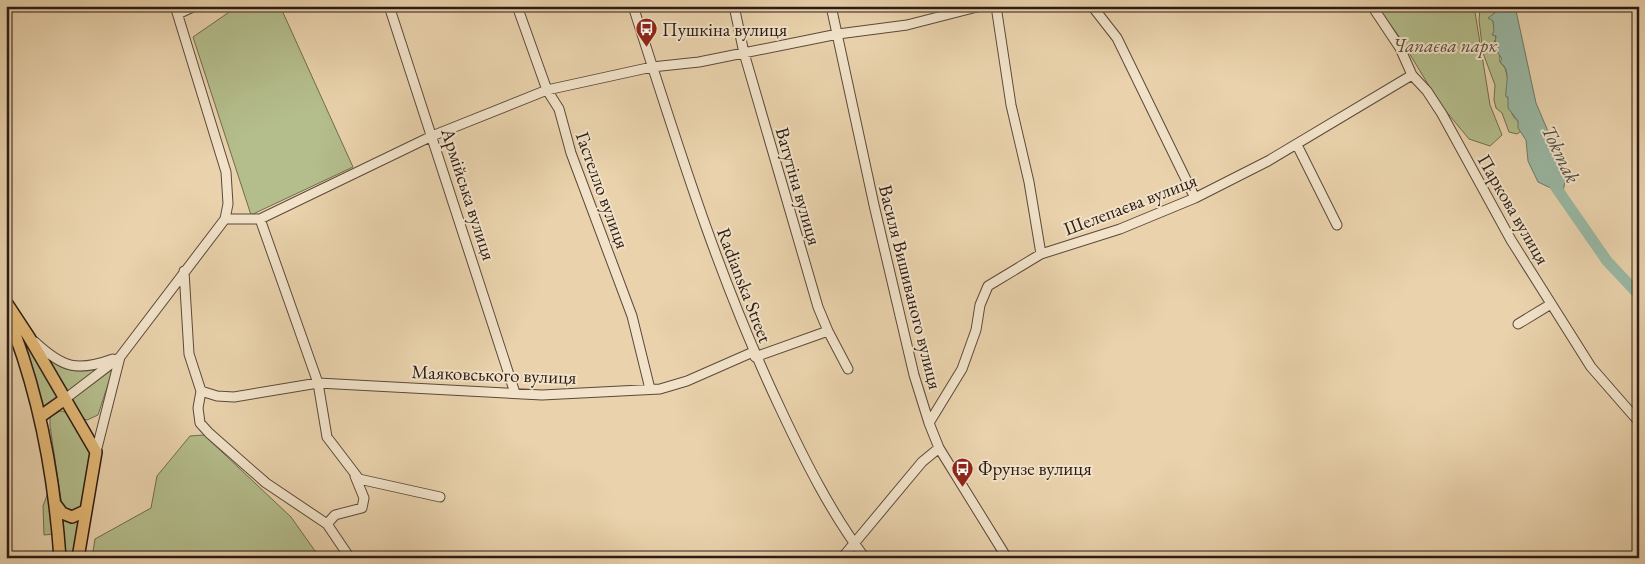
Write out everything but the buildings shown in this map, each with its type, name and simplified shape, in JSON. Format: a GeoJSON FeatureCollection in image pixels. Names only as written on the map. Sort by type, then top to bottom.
{"type":"FeatureCollection","features":[{"type":"Feature","properties":{"kind":"main road"},"geometry":{"type":"LineString","coordinates":[[6,302],[29,337],[96,452],[78,558]]}},
{"type":"Feature","properties":{"kind":"main road"},"geometry":{"type":"LineString","coordinates":[[6,311],[41,416],[56,505],[60,558]]}},
{"type":"Feature","properties":{"kind":"main road"},"geometry":{"type":"LineString","coordinates":[[41,416],[65,399]]}},
{"type":"Feature","properties":{"kind":"main road"},"geometry":{"type":"LineString","coordinates":[[56,505],[62,513],[72,517],[85,510]]}},
{"type":"Feature","properties":{"kind":"street"},"geometry":{"type":"LineString","coordinates":[[65,399],[120,357],[225,219],[228,204],[226,172],[176,10],[195,6]]}},
{"type":"Feature","properties":{"kind":"street","name":"Армійська вулиця"},"geometry":{"type":"LineString","coordinates":[[389,6],[515,393]]}},
{"type":"Feature","properties":{"kind":"street","name":"Гастелло вулиця"},"geometry":{"type":"LineString","coordinates":[[517,6],[547,90],[559,109],[571,153],[632,316],[650,389]]}},
{"type":"Feature","properties":{"kind":"street","name":"Radianska Street"},"geometry":{"type":"LineString","coordinates":[[633,6],[717,261],[754,354],[803,456],[854,544],[865,558]]}},
{"type":"Feature","properties":{"kind":"street","name":"Ватутіна вулиця"},"geometry":{"type":"LineString","coordinates":[[734,6],[744,53],[798,241],[828,331],[848,369]]}},
{"type":"Feature","properties":{"kind":"street","name":"Василя Вишиваного вулиця"},"geometry":{"type":"LineString","coordinates":[[832,6],[874,205],[914,375],[929,423],[939,448],[1007,558]]}},
{"type":"Feature","properties":{"kind":"street"},"geometry":{"type":"LineString","coordinates":[[225,219],[260,218],[432,136],[547,90],[652,67],[699,62],[838,34],[907,25],[981,6]]}},
{"type":"Feature","properties":{"kind":"street"},"geometry":{"type":"LineString","coordinates":[[996,6],[1009,96],[1029,182],[1041,254]]}},
{"type":"Feature","properties":{"kind":"street"},"geometry":{"type":"LineString","coordinates":[[1092,6],[1118,38],[1195,198]]}},
{"type":"Feature","properties":{"kind":"street","name":"Паркова вулиця"},"geometry":{"type":"LineString","coordinates":[[1372,6],[1400,48],[1412,75],[1427,91],[1442,114],[1511,240],[1591,367],[1639,422]]}},
{"type":"Feature","properties":{"kind":"street","name":"Шелепаєва вулиця"},"geometry":{"type":"LineString","coordinates":[[929,423],[962,369],[976,330],[980,305],[988,286],[1041,254],[1120,229],[1195,198],[1297,145],[1412,75]]}},
{"type":"Feature","properties":{"kind":"street"},"geometry":{"type":"LineString","coordinates":[[1297,145],[1337,225]]}},
{"type":"Feature","properties":{"kind":"street"},"geometry":{"type":"LineString","coordinates":[[260,218],[318,383],[327,437],[359,479],[440,497]]}},
{"type":"Feature","properties":{"kind":"street"},"geometry":{"type":"LineString","coordinates":[[184,271],[189,354],[200,390],[198,408],[200,423],[266,483],[327,524],[350,558]]}},
{"type":"Feature","properties":{"kind":"street"},"geometry":{"type":"LineString","coordinates":[[1518,324],[1551,304]]}},
{"type":"Feature","properties":{"kind":"street","name":"Маяковського вулиця"},"geometry":{"type":"LineString","coordinates":[[200,390],[217,396],[234,397],[318,383],[542,396],[660,389],[754,354],[828,331]]}},
{"type":"Feature","properties":{"kind":"street"},"geometry":{"type":"LineString","coordinates":[[29,337],[49,355],[72,366],[94,366],[120,357]]}},
{"type":"Feature","properties":{"kind":"street"},"geometry":{"type":"LineString","coordinates":[[96,452],[120,357]]}},
{"type":"Feature","properties":{"kind":"street"},"geometry":{"type":"LineString","coordinates":[[842,558],[922,462],[939,448]]}},
{"type":"Feature","properties":{"kind":"street"},"geometry":{"type":"LineString","coordinates":[[327,524],[335,515],[362,508],[364,498],[360,485],[349,467]]}},
{"type":"Feature","properties":{"kind":"green space"},"geometry":{"type":"Polygon","coordinates":[[[238,6],[280,6],[353,167],[251,215],[193,37],[238,6]]]}},
{"type":"Feature","properties":{"kind":"green space","name":"Чапаєва парк"},"geometry":{"type":"Polygon","coordinates":[[[1377,6],[1474,6],[1490,105],[1502,135],[1490,146],[1469,139],[1440,104],[1400,38],[1377,6]]]}},
{"type":"Feature","properties":{"kind":"green space"},"geometry":{"type":"Polygon","coordinates":[[[1477,6],[1495,7],[1493,21],[1496,40],[1494,41],[1499,45],[1500,62],[1505,68],[1508,79],[1506,96],[1508,97],[1512,114],[1518,121],[1521,131],[1517,134],[1509,132],[1502,113],[1496,108],[1494,100],[1495,85],[1483,53],[1479,20],[1480,8],[1477,6]]]}},
{"type":"Feature","properties":{"kind":"green space"},"geometry":{"type":"Polygon","coordinates":[[[20,329],[59,397],[44,408],[20,329]]]}},
{"type":"Feature","properties":{"kind":"green space"},"geometry":{"type":"Polygon","coordinates":[[[48,359],[60,367],[73,370],[87,371],[101,367],[65,393],[48,359]]]}},
{"type":"Feature","properties":{"kind":"green space"},"geometry":{"type":"Polygon","coordinates":[[[113,369],[98,415],[87,420],[81,418],[70,401],[113,369]]]}},
{"type":"Feature","properties":{"kind":"green space"},"geometry":{"type":"Polygon","coordinates":[[[60,411],[66,412],[91,453],[82,507],[71,513],[62,506],[50,426],[50,417],[60,411]]]}},
{"type":"Feature","properties":{"kind":"green space"},"geometry":{"type":"Polygon","coordinates":[[[204,435],[291,517],[320,558],[92,558],[95,539],[151,508],[157,476],[190,436],[204,435]]]}},
{"type":"Feature","properties":{"kind":"green space"},"geometry":{"type":"Polygon","coordinates":[[[49,490],[54,534],[44,535],[43,506],[49,490]]]}},
{"type":"Feature","properties":{"kind":"green space"},"geometry":{"type":"Polygon","coordinates":[[[63,518],[80,519],[74,558],[64,558],[63,518]]]}},
{"type":"Feature","properties":{"kind":"shaded area"},"geometry":{"type":"Polygon","coordinates":[[[1494,6],[1515,6],[1536,103],[1566,174],[1562,199],[1555,190],[1538,182],[1528,161],[1526,140],[1518,128],[1518,121],[1508,108],[1508,97],[1506,97],[1507,74],[1500,62],[1502,59],[1497,51],[1499,45],[1495,44],[1496,36],[1492,35],[1494,31],[1493,21],[1488,18],[1496,12],[1494,6]]]}},
{"type":"Feature","properties":{"kind":"waterway","name":"Tokmak"},"geometry":{"type":"LineString","coordinates":[[1555,186],[1607,261],[1639,295]]}},
{"type":"Feature","properties":{"kind":"place","name":"Пушкіна вулиця"},"geometry":{"type":"Point","coordinates":[646,48]}},
{"type":"Feature","properties":{"kind":"place","name":"Фрунзе вулиця"},"geometry":{"type":"Point","coordinates":[962,487]}}]}
